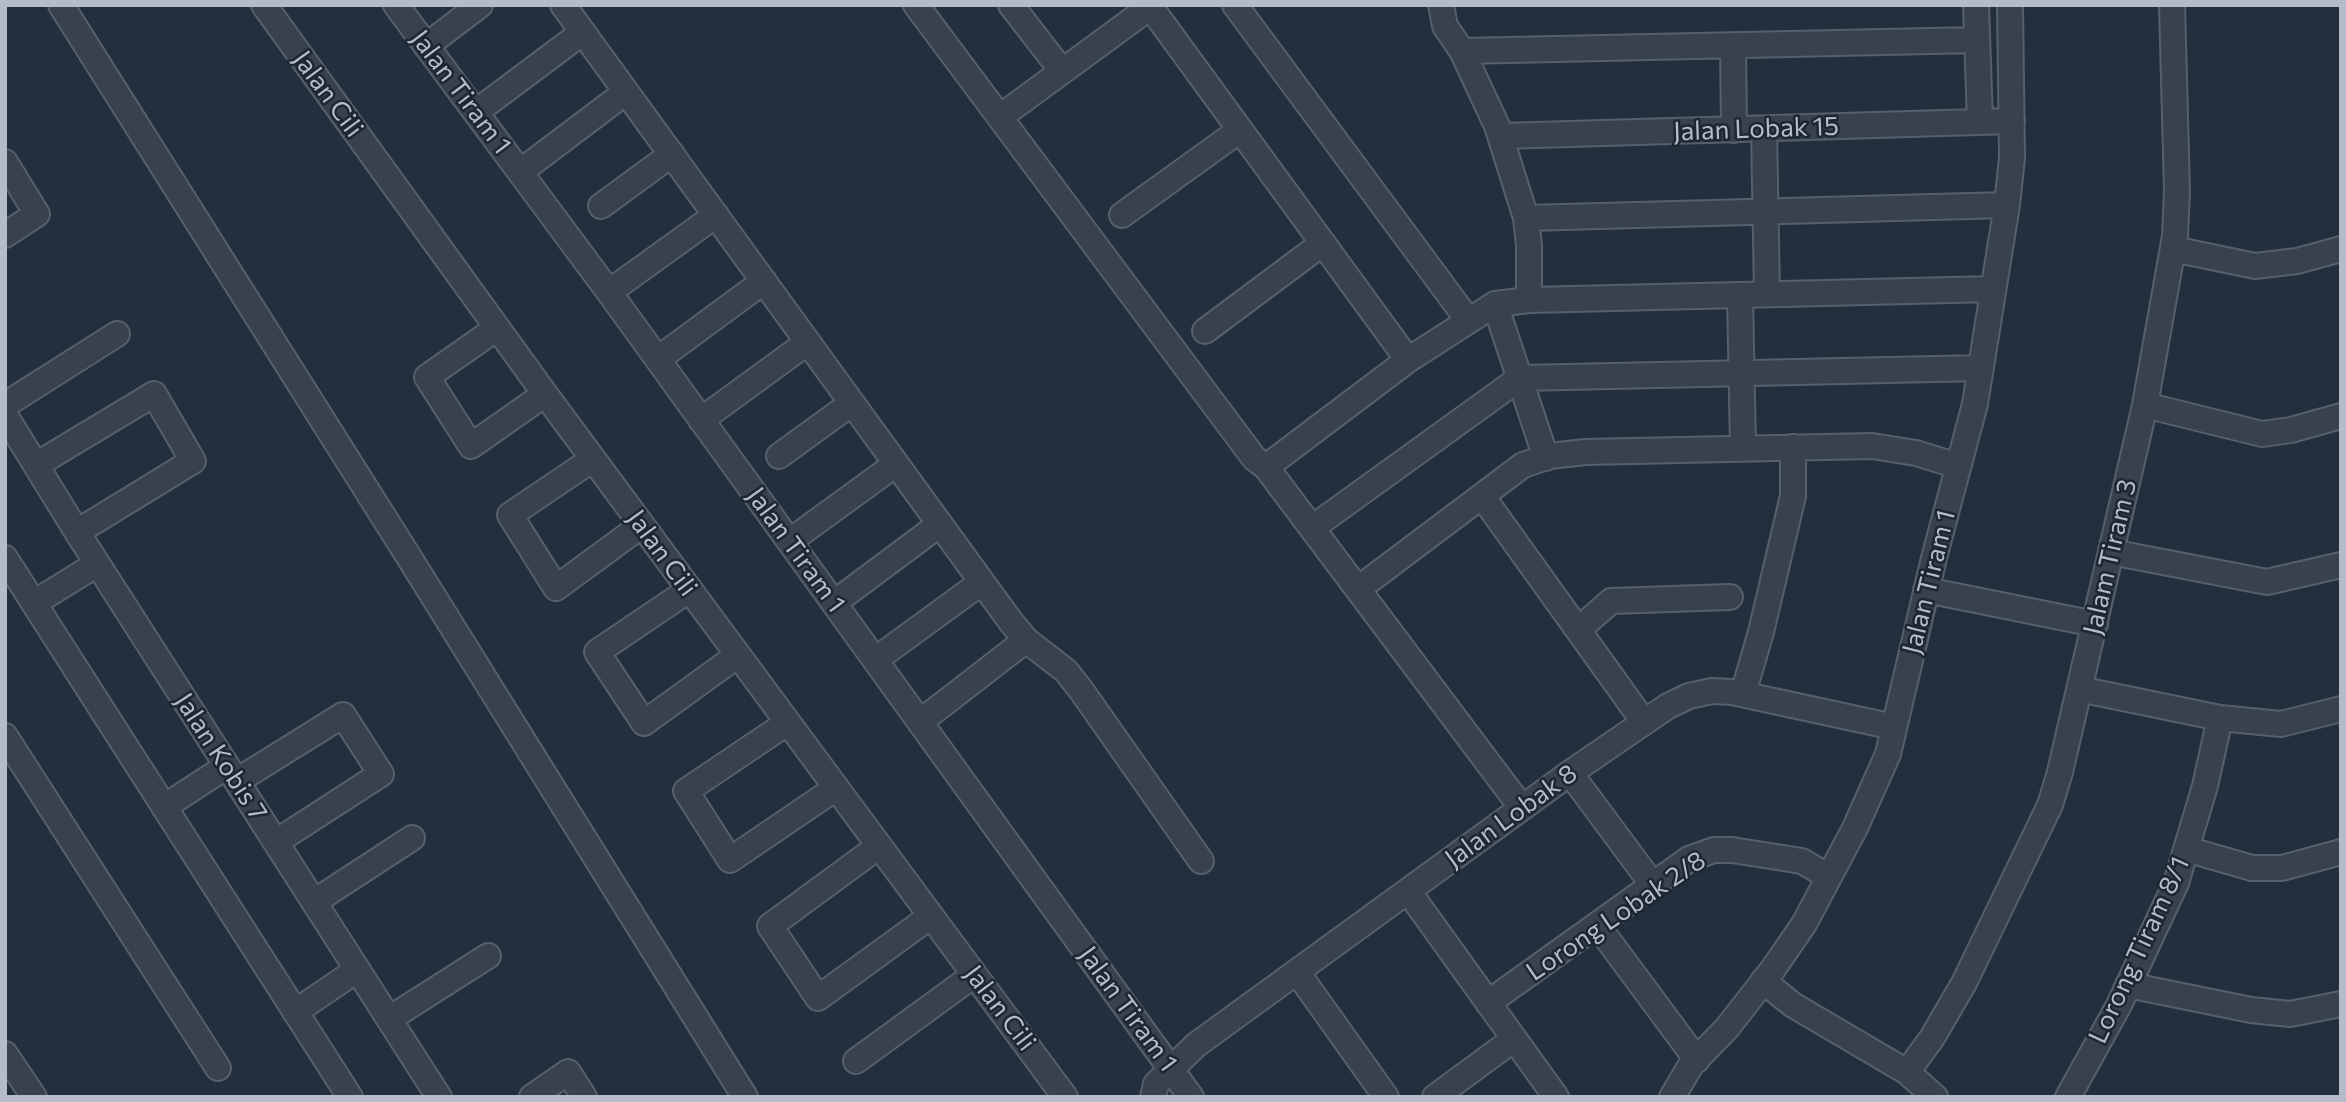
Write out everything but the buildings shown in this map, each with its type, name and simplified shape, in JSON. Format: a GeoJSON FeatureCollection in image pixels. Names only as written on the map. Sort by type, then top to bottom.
{"type":"FeatureCollection","features":[{"type":"Feature","properties":{"kind":"street"},"geometry":{"type":"LineString","coordinates":[[61,5],[422,577],[745,1097]]}},
{"type":"Feature","properties":{"kind":"street","name":"Jalan Cili"},"geometry":{"type":"LineString","coordinates":[[264,5],[545,394],[1065,1097]]}},
{"type":"Feature","properties":{"kind":"street","name":"Jalan Tiram 1"},"geometry":{"type":"LineString","coordinates":[[396,5],[658,359],[1191,1097]]}},
{"type":"Feature","properties":{"kind":"street"},"geometry":{"type":"LineString","coordinates":[[426,46],[480,5]]}},
{"type":"Feature","properties":{"kind":"street"},"geometry":{"type":"LineString","coordinates":[[563,5],[982,582],[1026,640],[1066,671],[1081,690],[1201,861]]}},
{"type":"Feature","properties":{"kind":"street"},"geometry":{"type":"LineString","coordinates":[[916,5],[1254,458],[1266,467],[1522,808]]}},
{"type":"Feature","properties":{"kind":"street"},"geometry":{"type":"LineString","coordinates":[[1011,5],[1062,71]]}},
{"type":"Feature","properties":{"kind":"street"},"geometry":{"type":"LineString","coordinates":[[1234,5],[1468,320]]}},
{"type":"Feature","properties":{"kind":"street"},"geometry":{"type":"LineString","coordinates":[[1441,5],[1445,26],[1462,51],[1501,136],[1526,218],[1529,300]]}},
{"type":"Feature","properties":{"kind":"street"},"geometry":{"type":"LineString","coordinates":[[1976,5],[1980,122]]}},
{"type":"Feature","properties":{"kind":"street","name":"Jalan Tiram 1"},"geometry":{"type":"LineString","coordinates":[[1672,1097],[1696,1060],[1727,1028],[1804,924],[1855,828],[1888,754],[1926,590],[1975,404],[1981,368],[2012,158],[2010,5]]}},
{"type":"Feature","properties":{"kind":"street","name":"Jalam Tiram 3"},"geometry":{"type":"LineString","coordinates":[[1907,1072],[1932,1038],[1964,983],[2050,805],[2079,689],[2146,405],[2172,249],[2177,191],[2172,5]]}},
{"type":"Feature","properties":{"kind":"street"},"geometry":{"type":"LineString","coordinates":[[1000,117],[1149,6],[1408,360]]}},
{"type":"Feature","properties":{"kind":"street"},"geometry":{"type":"LineString","coordinates":[[476,112],[583,32]]}},
{"type":"Feature","properties":{"kind":"street"},"geometry":{"type":"LineString","coordinates":[[1462,51],[1977,40]]}},
{"type":"Feature","properties":{"kind":"street"},"geometry":{"type":"LineString","coordinates":[[1733,46],[1734,130]]}},
{"type":"Feature","properties":{"kind":"street"},"geometry":{"type":"LineString","coordinates":[[520,172],[626,92]]}},
{"type":"Feature","properties":{"kind":"street","name":"Jalan Lobak 15"},"geometry":{"type":"LineString","coordinates":[[1501,136],[2012,121]]}},
{"type":"Feature","properties":{"kind":"street"},"geometry":{"type":"LineString","coordinates":[[1764,129],[1767,294]]}},
{"type":"Feature","properties":{"kind":"street"},"geometry":{"type":"LineString","coordinates":[[1122,215],[1240,130]]}},
{"type":"Feature","properties":{"kind":"street"},"geometry":{"type":"LineString","coordinates":[[601,206],[672,154]]}},
{"type":"Feature","properties":{"kind":"street"},"geometry":{"type":"LineString","coordinates":[[5,162],[37,214],[5,235]]}},
{"type":"Feature","properties":{"kind":"street"},"geometry":{"type":"LineString","coordinates":[[1526,218],[2007,205]]}},
{"type":"Feature","properties":{"kind":"street"},"geometry":{"type":"LineString","coordinates":[[609,292],[716,215]]}},
{"type":"Feature","properties":{"kind":"street"},"geometry":{"type":"LineString","coordinates":[[1205,331],[1322,243]]}},
{"type":"Feature","properties":{"kind":"street"},"geometry":{"type":"LineString","coordinates":[[2172,249],[2255,266],[2297,261],[2341,249]]}},
{"type":"Feature","properties":{"kind":"street"},"geometry":{"type":"LineString","coordinates":[[658,359],[764,281]]}},
{"type":"Feature","properties":{"kind":"street"},"geometry":{"type":"LineString","coordinates":[[1266,467],[1408,360],[1495,304],[1529,300],[1993,289]]}},
{"type":"Feature","properties":{"kind":"street"},"geometry":{"type":"LineString","coordinates":[[1740,295],[1743,448]]}},
{"type":"Feature","properties":{"kind":"street"},"geometry":{"type":"LineString","coordinates":[[1495,304],[1546,458]]}},
{"type":"Feature","properties":{"kind":"street"},"geometry":{"type":"LineString","coordinates":[[497,328],[427,377],[471,446],[545,394]]}},
{"type":"Feature","properties":{"kind":"street"},"geometry":{"type":"LineString","coordinates":[[5,405],[117,334]]}},
{"type":"Feature","properties":{"kind":"street"},"geometry":{"type":"LineString","coordinates":[[701,420],[808,342]]}},
{"type":"Feature","properties":{"kind":"street"},"geometry":{"type":"LineString","coordinates":[[1312,528],[1520,379],[1981,368]]}},
{"type":"Feature","properties":{"kind":"street"},"geometry":{"type":"LineString","coordinates":[[36,465],[154,394],[193,460],[77,532]]}},
{"type":"Feature","properties":{"kind":"street"},"geometry":{"type":"LineString","coordinates":[[779,456],[852,403]]}},
{"type":"Feature","properties":{"kind":"street"},"geometry":{"type":"LineString","coordinates":[[2146,405],[2262,434],[2291,430],[2341,416]]}},
{"type":"Feature","properties":{"kind":"street","name":"Jalan Kobis 7"},"geometry":{"type":"LineString","coordinates":[[5,415],[97,564],[439,1097]]}},
{"type":"Feature","properties":{"kind":"street"},"geometry":{"type":"LineString","coordinates":[[1358,589],[1522,465],[1546,458],[1585,452],[1872,446],[1916,453],[1958,466]]}},
{"type":"Feature","properties":{"kind":"street"},"geometry":{"type":"LineString","coordinates":[[1743,694],[1761,632],[1793,496],[1793,447]]}},
{"type":"Feature","properties":{"kind":"street"},"geometry":{"type":"LineString","coordinates":[[593,459],[510,515],[556,588],[642,525]]}},
{"type":"Feature","properties":{"kind":"street"},"geometry":{"type":"LineString","coordinates":[[789,541],[896,464]]}},
{"type":"Feature","properties":{"kind":"street"},"geometry":{"type":"LineString","coordinates":[[1482,496],[1644,722]]}},
{"type":"Feature","properties":{"kind":"street"},"geometry":{"type":"LineString","coordinates":[[834,603],[940,524]]}},
{"type":"Feature","properties":{"kind":"street"},"geometry":{"type":"LineString","coordinates":[[2111,552],[2267,582],[2341,565]]}},
{"type":"Feature","properties":{"kind":"street"},"geometry":{"type":"LineString","coordinates":[[5,558],[350,1097]]}},
{"type":"Feature","properties":{"kind":"street"},"geometry":{"type":"LineString","coordinates":[[34,603],[97,564]]}},
{"type":"Feature","properties":{"kind":"street"},"geometry":{"type":"LineString","coordinates":[[875,660],[982,582]]}},
{"type":"Feature","properties":{"kind":"street"},"geometry":{"type":"LineString","coordinates":[[689,590],[597,652],[644,723],[738,655]]}},
{"type":"Feature","properties":{"kind":"street"},"geometry":{"type":"LineString","coordinates":[[1926,590],[2095,624]]}},
{"type":"Feature","properties":{"kind":"street"},"geometry":{"type":"LineString","coordinates":[[1578,630],[1611,601],[1730,597]]}},
{"type":"Feature","properties":{"kind":"street"},"geometry":{"type":"LineString","coordinates":[[920,722],[1026,640]]}},
{"type":"Feature","properties":{"kind":"street"},"geometry":{"type":"LineString","coordinates":[[2079,689],[2220,718],[2281,724],[2341,709]]}},
{"type":"Feature","properties":{"kind":"street","name":"Jalan Lobak 8"},"geometry":{"type":"LineString","coordinates":[[1153,1097],[1156,1084],[1196,1045],[1570,773],[1668,706],[1689,696],[1712,691],[1743,694],[1894,727]]}},
{"type":"Feature","properties":{"kind":"street"},"geometry":{"type":"LineString","coordinates":[[164,807],[343,715],[381,774],[276,842]]}},
{"type":"Feature","properties":{"kind":"street","name":"Lorong Tiram 8/1"},"geometry":{"type":"LineString","coordinates":[[2068,1097],[2129,985],[2176,883],[2205,786],[2220,718]]}},
{"type":"Feature","properties":{"kind":"street"},"geometry":{"type":"LineString","coordinates":[[788,723],[686,791],[730,860],[836,788]]}},
{"type":"Feature","properties":{"kind":"street"},"geometry":{"type":"LineString","coordinates":[[5,736],[218,1068]]}},
{"type":"Feature","properties":{"kind":"street"},"geometry":{"type":"LineString","coordinates":[[1570,773],[1653,885]]}},
{"type":"Feature","properties":{"kind":"street"},"geometry":{"type":"LineString","coordinates":[[314,902],[412,838]]}},
{"type":"Feature","properties":{"kind":"street"},"geometry":{"type":"LineString","coordinates":[[879,846],[770,926],[818,998],[932,916]]}},
{"type":"Feature","properties":{"kind":"street"},"geometry":{"type":"LineString","coordinates":[[2186,849],[2252,867],[2282,868],[2341,852]]}},
{"type":"Feature","properties":{"kind":"street","name":"Lorong Lobak 2/8"},"geometry":{"type":"LineString","coordinates":[[1488,1003],[1689,859],[1714,850],[1732,850],[1802,861],[1829,877]]}},
{"type":"Feature","properties":{"kind":"street"},"geometry":{"type":"LineString","coordinates":[[1408,891],[1556,1097]]}},
{"type":"Feature","properties":{"kind":"street"},"geometry":{"type":"LineString","coordinates":[[1597,925],[1696,1060]]}},
{"type":"Feature","properties":{"kind":"street"},"geometry":{"type":"LineString","coordinates":[[389,1019],[488,956]]}},
{"type":"Feature","properties":{"kind":"street"},"geometry":{"type":"LineString","coordinates":[[295,1012],[358,970]]}},
{"type":"Feature","properties":{"kind":"street"},"geometry":{"type":"LineString","coordinates":[[1297,972],[1386,1097]]}},
{"type":"Feature","properties":{"kind":"street"},"geometry":{"type":"LineString","coordinates":[[856,1061],[974,975]]}},
{"type":"Feature","properties":{"kind":"street"},"geometry":{"type":"LineString","coordinates":[[1763,981],[1793,1005],[1907,1072],[1935,1097]]}},
{"type":"Feature","properties":{"kind":"street"},"geometry":{"type":"LineString","coordinates":[[2129,985],[2251,1010],[2290,1014],[2341,1004]]}},
{"type":"Feature","properties":{"kind":"street"},"geometry":{"type":"LineString","coordinates":[[1435,1097],[1514,1039]]}},
{"type":"Feature","properties":{"kind":"street"},"geometry":{"type":"LineString","coordinates":[[5,1054],[34,1097]]}},
{"type":"Feature","properties":{"kind":"street"},"geometry":{"type":"LineString","coordinates":[[532,1097],[568,1072],[584,1097]]}}]}
